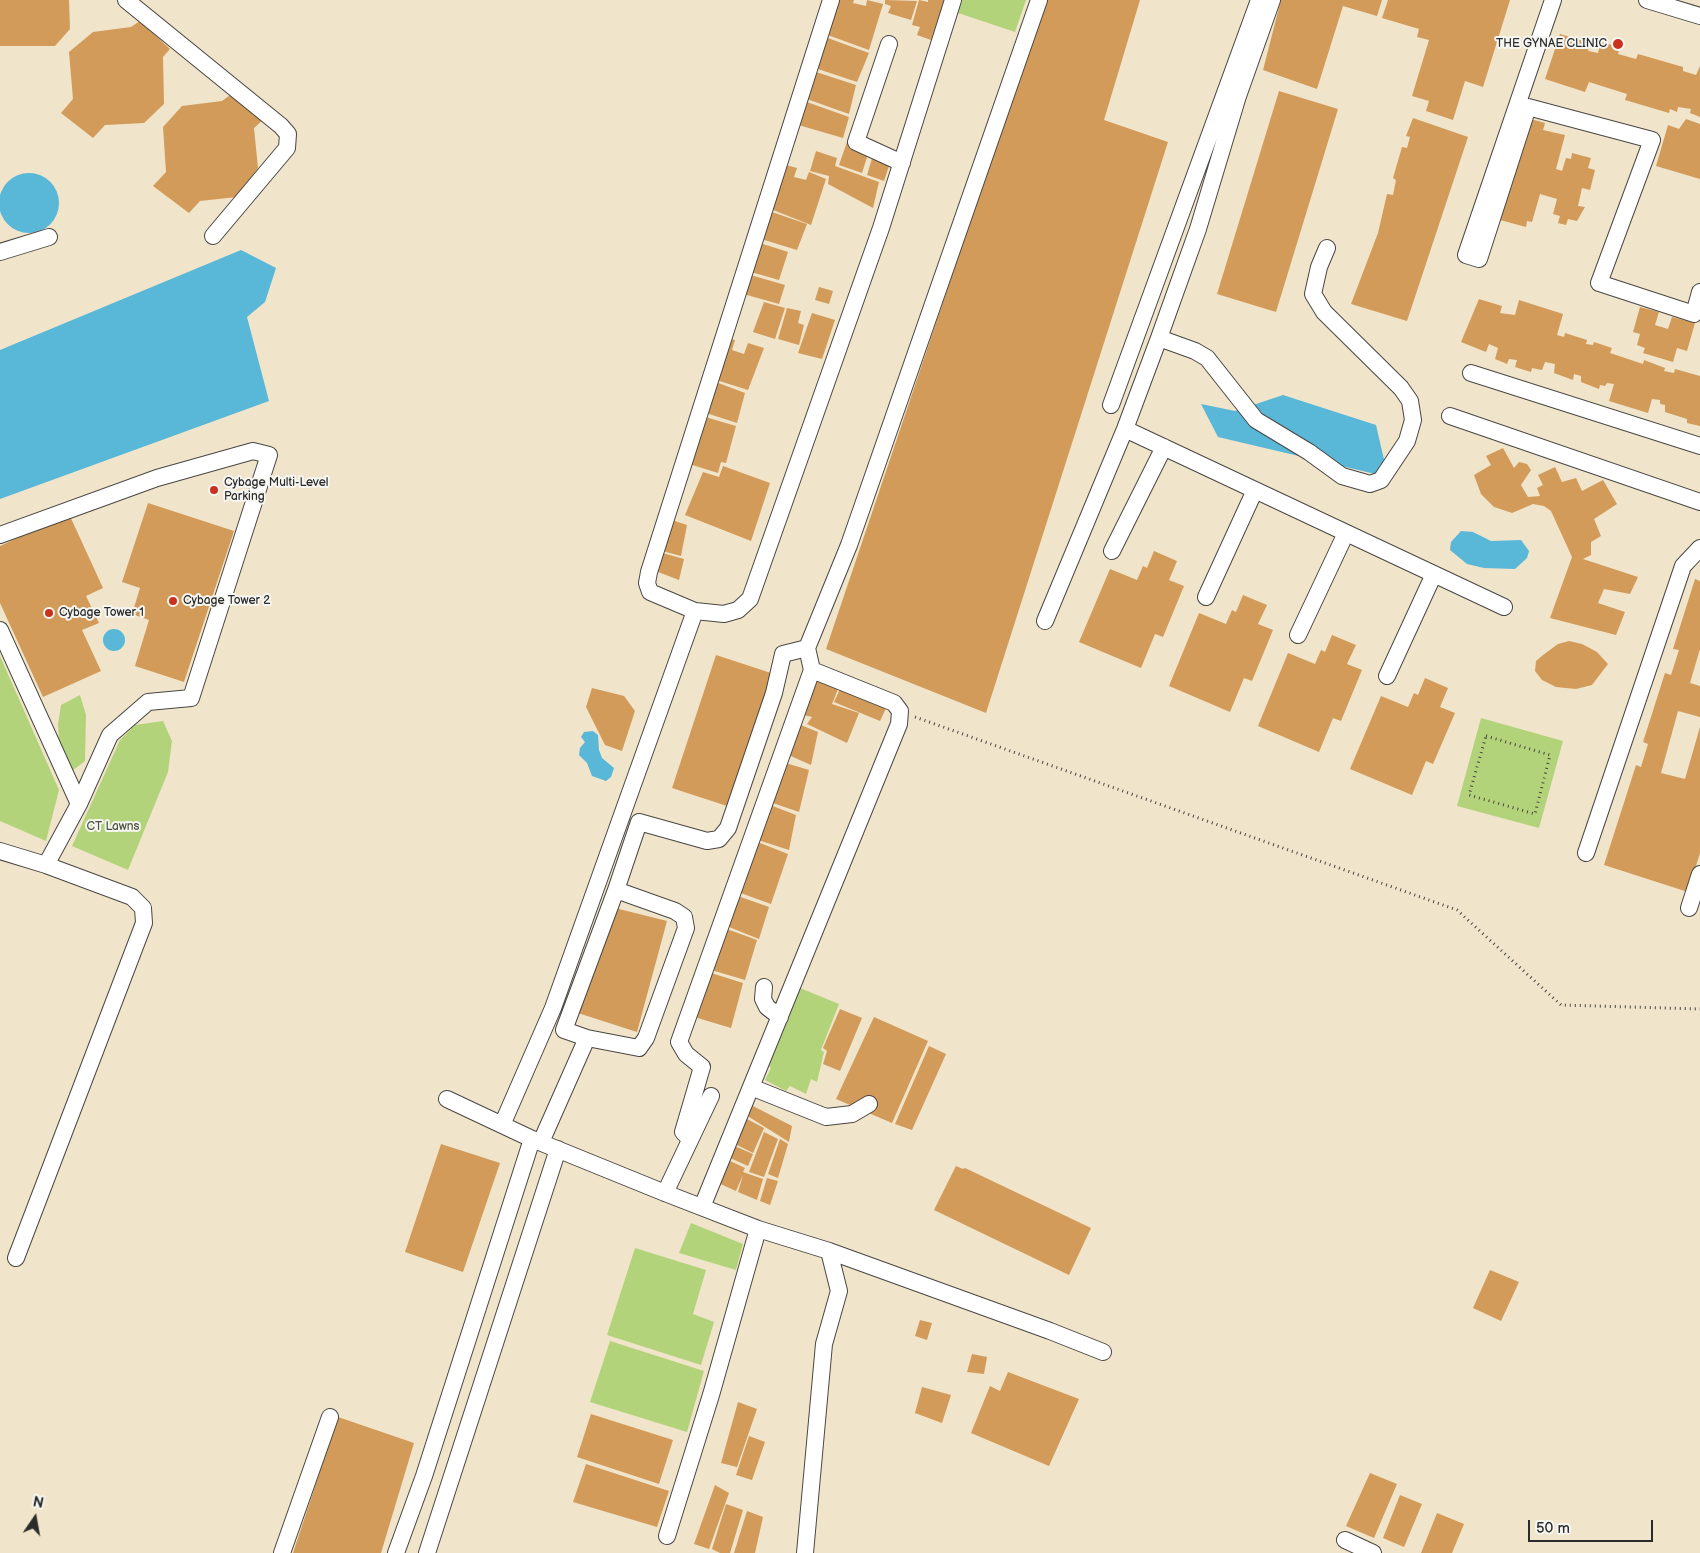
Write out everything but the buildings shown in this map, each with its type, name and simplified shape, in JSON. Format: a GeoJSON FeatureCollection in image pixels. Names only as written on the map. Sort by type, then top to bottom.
{"type":"FeatureCollection","features":[{"type":"Feature","properties":{"kind":"street"},"geometry":{"type":"LineString","coordinates":[[126,0],[281,126],[288,134],[287,148],[213,236]]}},
{"type":"Feature","properties":{"kind":"street"},"geometry":{"type":"LineString","coordinates":[[831,0],[646,583],[650,592],[695,611],[724,614],[738,610],[750,599],[881,228],[954,0]]}},
{"type":"Feature","properties":{"kind":"street"},"geometry":{"type":"LineString","coordinates":[[690,1139],[683,1132],[702,1067],[686,1054],[679,1042],[812,670],[807,648],[849,545],[1039,0]]}},
{"type":"Feature","properties":{"kind":"street"},"geometry":{"type":"LineString","coordinates":[[1111,405],[1259,0]]}},
{"type":"Feature","properties":{"kind":"street"},"geometry":{"type":"LineString","coordinates":[[1045,621],[1125,429],[1159,338],[1198,229],[1238,96],[1272,0]]}},
{"type":"Feature","properties":{"kind":"street"},"geometry":{"type":"LineString","coordinates":[[1523,105],[1466,255],[1479,259],[1523,105],[1553,0]]}},
{"type":"Feature","properties":{"kind":"street"},"geometry":{"type":"LineString","coordinates":[[1647,0],[1700,16]]}},
{"type":"Feature","properties":{"kind":"street"},"geometry":{"type":"LineString","coordinates":[[889,44],[856,142],[902,163]]}},
{"type":"Feature","properties":{"kind":"street"},"geometry":{"type":"LineString","coordinates":[[1523,105],[1652,140],[1599,283],[1694,314],[1700,292]]}},
{"type":"Feature","properties":{"kind":"street"},"geometry":{"type":"LineString","coordinates":[[0,252],[49,237]]}},
{"type":"Feature","properties":{"kind":"street"},"geometry":{"type":"LineString","coordinates":[[1159,338],[1195,351],[1207,358],[1256,420],[1309,452],[1342,476],[1370,484],[1381,480],[1408,441],[1413,420],[1410,401],[1401,388],[1324,312],[1313,294],[1319,267],[1327,248]]}},
{"type":"Feature","properties":{"kind":"street"},"geometry":{"type":"LineString","coordinates":[[1471,373],[1700,446]]}},
{"type":"Feature","properties":{"kind":"street"},"geometry":{"type":"LineString","coordinates":[[1450,416],[1700,502]]}},
{"type":"Feature","properties":{"kind":"street"},"geometry":{"type":"LineString","coordinates":[[1125,429],[1504,608]]}},
{"type":"Feature","properties":{"kind":"street"},"geometry":{"type":"LineString","coordinates":[[1112,551],[1164,447]]}},
{"type":"Feature","properties":{"kind":"street"},"geometry":{"type":"LineString","coordinates":[[0,535],[158,478],[253,451],[269,455],[191,698],[148,702],[110,735],[79,804],[46,864]]}},
{"type":"Feature","properties":{"kind":"street"},"geometry":{"type":"LineString","coordinates":[[1206,597],[1255,490]]}},
{"type":"Feature","properties":{"kind":"street"},"geometry":{"type":"LineString","coordinates":[[1298,635],[1346,533]]}},
{"type":"Feature","properties":{"kind":"street"},"geometry":{"type":"LineString","coordinates":[[1586,853],[1683,566],[1700,548]]}},
{"type":"Feature","properties":{"kind":"street"},"geometry":{"type":"LineString","coordinates":[[1387,676],[1434,574]]}},
{"type":"Feature","properties":{"kind":"street"},"geometry":{"type":"LineString","coordinates":[[502,1125],[553,1008],[695,611]]}},
{"type":"Feature","properties":{"kind":"street"},"geometry":{"type":"LineString","coordinates":[[0,630],[79,804]]}},
{"type":"Feature","properties":{"kind":"street"},"geometry":{"type":"LineString","coordinates":[[616,890],[674,910],[684,917],[686,928],[646,1038],[639,1048],[587,1038],[564,1030],[639,822],[707,841],[719,838],[728,828],[774,693],[783,654],[807,648]]}},
{"type":"Feature","properties":{"kind":"street"},"geometry":{"type":"LineString","coordinates":[[702,1207],[899,724],[900,711],[894,703],[812,670]]}},
{"type":"Feature","properties":{"kind":"street"},"geometry":{"type":"LineString","coordinates":[[0,851],[46,864],[132,898],[144,908],[144,924],[16,1258]]}},
{"type":"Feature","properties":{"kind":"street"},"geometry":{"type":"LineString","coordinates":[[1689,908],[1700,874]]}},
{"type":"Feature","properties":{"kind":"street"},"geometry":{"type":"LineString","coordinates":[[764,987],[763,1000],[767,1007],[780,1017]]}},
{"type":"Feature","properties":{"kind":"street"},"geometry":{"type":"LineString","coordinates":[[396,1553],[424,1476],[536,1140],[587,1038]]}},
{"type":"Feature","properties":{"kind":"street"},"geometry":{"type":"LineString","coordinates":[[751,1087],[826,1117],[852,1114],[869,1104]]}},
{"type":"Feature","properties":{"kind":"street"},"geometry":{"type":"LineString","coordinates":[[665,1193],[710,1096]]}},
{"type":"Feature","properties":{"kind":"street"},"geometry":{"type":"LineString","coordinates":[[447,1099],[536,1140],[758,1229],[829,1251],[1103,1352]]}},
{"type":"Feature","properties":{"kind":"street"},"geometry":{"type":"LineString","coordinates":[[427,1553],[558,1149]]}},
{"type":"Feature","properties":{"kind":"street"},"geometry":{"type":"LineString","coordinates":[[667,1536],[711,1395],[758,1229]]}},
{"type":"Feature","properties":{"kind":"street"},"geometry":{"type":"LineString","coordinates":[[805,1553],[824,1344],[839,1291],[829,1251]]}},
{"type":"Feature","properties":{"kind":"street"},"geometry":{"type":"LineString","coordinates":[[282,1553],[330,1417]]}},
{"type":"Feature","properties":{"kind":"street"},"geometry":{"type":"LineString","coordinates":[[1346,1540],[1373,1553]]}},
{"type":"Feature","properties":{"kind":"path"},"geometry":{"type":"LineString","coordinates":[[900,711],[1457,910],[1560,1005],[1700,1009]]}},
{"type":"Feature","properties":{"kind":"path"},"geometry":{"type":"LineString","coordinates":[[1486,736],[1550,755],[1535,814],[1469,795],[1486,736]]}},
{"type":"Feature","properties":{"kind":"green space"},"geometry":{"type":"Polygon","coordinates":[[[962,0],[1026,0],[1015,32],[958,13],[962,0]]]}},
{"type":"Feature","properties":{"kind":"green space","name":"CT Lawns"},"geometry":{"type":"Polygon","coordinates":[[[0,656],[59,790],[46,841],[0,821],[0,656]]]}},
{"type":"Feature","properties":{"kind":"green space"},"geometry":{"type":"Polygon","coordinates":[[[80,695],[86,715],[85,761],[72,771],[59,740],[58,724],[61,705],[80,695]]]}},
{"type":"Feature","properties":{"kind":"green space"},"geometry":{"type":"Polygon","coordinates":[[[1481,718],[1563,741],[1539,828],[1457,806],[1481,718]]]}},
{"type":"Feature","properties":{"kind":"green space","name":"CT Lawns"},"geometry":{"type":"Polygon","coordinates":[[[163,721],[172,741],[168,772],[128,870],[72,846],[120,740],[135,725],[163,721]]]}},
{"type":"Feature","properties":{"kind":"green space"},"geometry":{"type":"Polygon","coordinates":[[[800,988],[839,1004],[821,1050],[824,1052],[817,1082],[811,1079],[806,1094],[790,1086],[786,1091],[765,1080],[771,1068],[768,1065],[800,988]]]}},
{"type":"Feature","properties":{"kind":"green space"},"geometry":{"type":"Polygon","coordinates":[[[691,1223],[743,1244],[736,1270],[679,1253],[691,1223]]]}},
{"type":"Feature","properties":{"kind":"green space"},"geometry":{"type":"Polygon","coordinates":[[[635,1248],[706,1270],[693,1314],[714,1322],[701,1365],[607,1335],[635,1248]]]}},
{"type":"Feature","properties":{"kind":"green space"},"geometry":{"type":"Polygon","coordinates":[[[610,1341],[704,1371],[687,1432],[590,1402],[610,1341]]]}},
{"type":"Feature","properties":{"kind":"water"},"geometry":{"type":"Polygon","coordinates":[[[23,173],[35,173],[46,178],[54,186],[59,197],[57,215],[46,228],[35,233],[23,233],[12,228],[4,220],[-1,209],[-1,197],[4,186],[12,178],[23,173]]]}},
{"type":"Feature","properties":{"kind":"water"},"geometry":{"type":"Polygon","coordinates":[[[241,250],[276,268],[265,302],[247,317],[269,401],[0,499],[0,350],[241,250]]]}},
{"type":"Feature","properties":{"kind":"water"},"geometry":{"type":"Polygon","coordinates":[[[1283,395],[1376,425],[1388,477],[1218,437],[1201,404],[1235,411],[1283,395]]]}},
{"type":"Feature","properties":{"kind":"water"},"geometry":{"type":"Polygon","coordinates":[[[1461,531],[1473,532],[1491,541],[1521,540],[1529,551],[1527,558],[1515,569],[1484,568],[1467,564],[1450,550],[1451,542],[1461,531]]]}},
{"type":"Feature","properties":{"kind":"water"},"geometry":{"type":"Polygon","coordinates":[[[114,629],[122,632],[125,640],[122,648],[114,651],[106,648],[103,640],[106,632],[114,629]]]}},
{"type":"Feature","properties":{"kind":"water"},"geometry":{"type":"Polygon","coordinates":[[[593,731],[598,735],[599,750],[602,758],[614,768],[611,777],[606,781],[592,776],[587,763],[579,755],[580,748],[585,742],[581,737],[584,732],[593,731]]]}},
{"type":"Feature","properties":{"kind":"place","name":"THE GYNAE CLINIC"},"geometry":{"type":"Point","coordinates":[1618,44]}},
{"type":"Feature","properties":{"kind":"place","name":"Cybage Multi-Level Parking"},"geometry":{"type":"Point","coordinates":[214,490]}},
{"type":"Feature","properties":{"kind":"place","name":"Cybage Tower 2"},"geometry":{"type":"Point","coordinates":[173,601]}},
{"type":"Feature","properties":{"kind":"place","name":"Cybage Tower 1"},"geometry":{"type":"Point","coordinates":[49,613]}}]}
